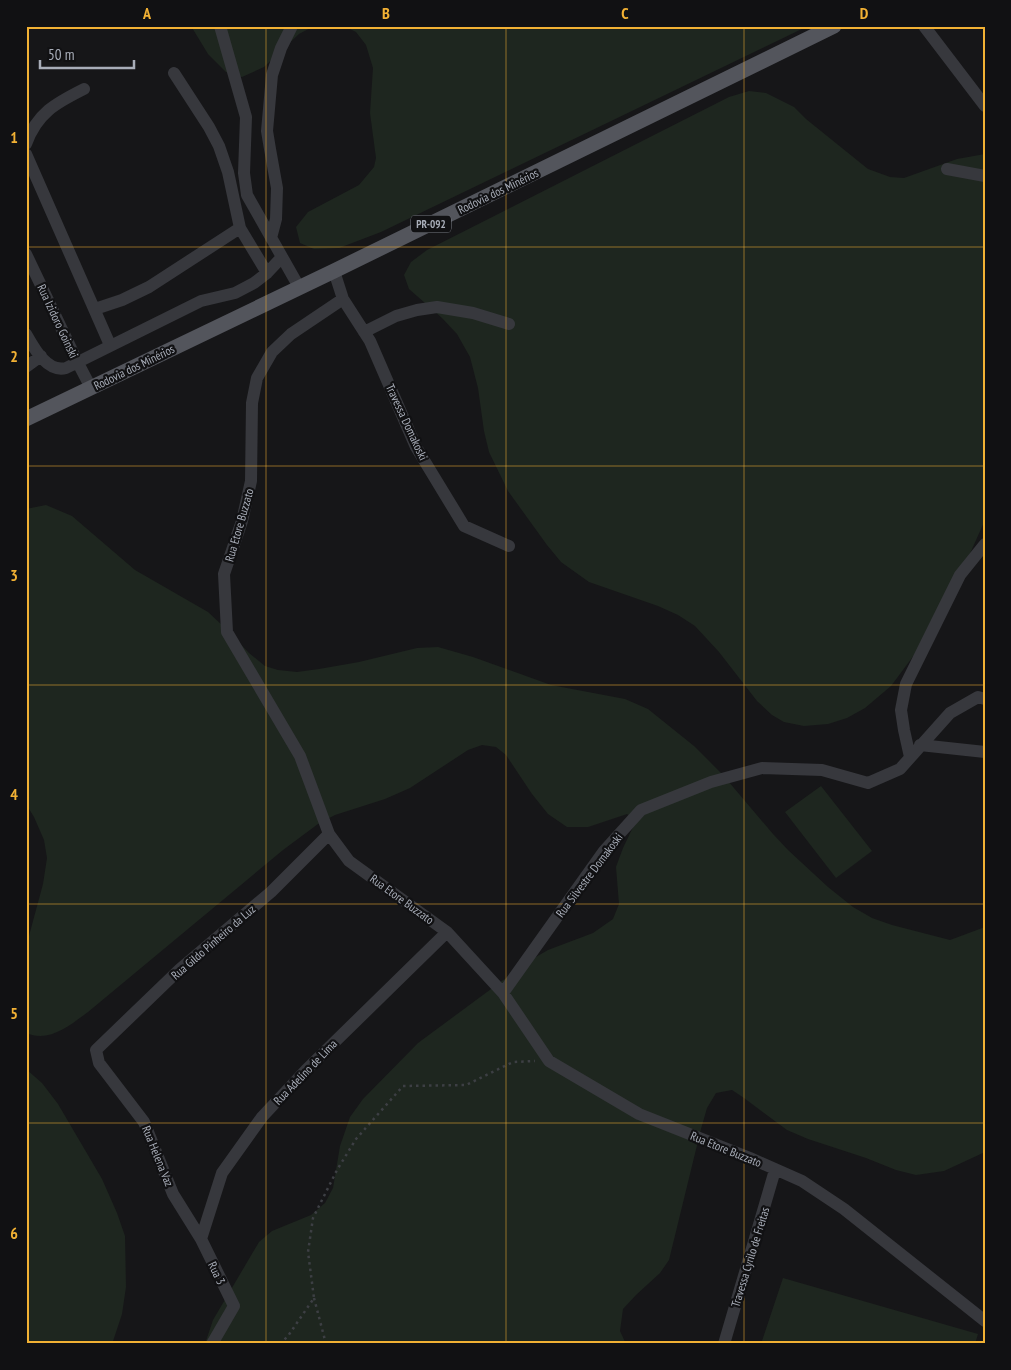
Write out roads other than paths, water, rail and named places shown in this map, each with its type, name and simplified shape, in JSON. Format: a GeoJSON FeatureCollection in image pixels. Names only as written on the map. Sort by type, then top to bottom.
{"type":"FeatureCollection","features":[{"type":"Feature","properties":{"kind":"main road","name":"Rodovia dos Minérios"},"geometry":{"type":"LineString","coordinates":[[26,419],[334,271],[834,26]]}},
{"type":"Feature","properties":{"kind":"street"},"geometry":{"type":"LineString","coordinates":[[220,26],[246,117],[244,173],[247,195],[299,287]]}},
{"type":"Feature","properties":{"kind":"street"},"geometry":{"type":"LineString","coordinates":[[271,238],[276,219],[277,188],[268,131],[272,75],[281,48],[292,26]]}},
{"type":"Feature","properties":{"kind":"street"},"geometry":{"type":"LineString","coordinates":[[924,26],[985,106]]}},
{"type":"Feature","properties":{"kind":"street"},"geometry":{"type":"LineString","coordinates":[[174,74],[209,127],[219,146],[228,172],[240,228],[267,273]]}},
{"type":"Feature","properties":{"kind":"street"},"geometry":{"type":"LineString","coordinates":[[26,144],[38,120],[58,102],[84,89]]}},
{"type":"Feature","properties":{"kind":"street"},"geometry":{"type":"LineString","coordinates":[[26,154],[110,345]]}},
{"type":"Feature","properties":{"kind":"street"},"geometry":{"type":"LineString","coordinates":[[947,169],[985,176]]}},
{"type":"Feature","properties":{"kind":"street"},"geometry":{"type":"LineString","coordinates":[[95,309],[122,300],[149,287],[240,228]]}},
{"type":"Feature","properties":{"kind":"street","name":"Rua Izidoro Goinski"},"geometry":{"type":"LineString","coordinates":[[26,254],[91,388]]}},
{"type":"Feature","properties":{"kind":"street"},"geometry":{"type":"LineString","coordinates":[[26,334],[50,366],[59,370],[66,368],[201,301],[235,293],[254,283],[282,258]]}},
{"type":"Feature","properties":{"kind":"street"},"geometry":{"type":"LineString","coordinates":[[334,271],[343,299]]}},
{"type":"Feature","properties":{"kind":"street","name":"Travessa Domakoski"},"geometry":{"type":"LineString","coordinates":[[343,299],[370,340],[416,447],[464,526],[509,546]]}},
{"type":"Feature","properties":{"kind":"street","name":"Rua Etore Buzzato"},"geometry":{"type":"LineString","coordinates":[[343,299],[291,334],[272,352],[257,378],[252,403],[251,481],[242,521],[224,574],[227,632],[300,756],[329,834],[349,861],[447,932],[503,992],[549,1061],[639,1114],[802,1182],[844,1209],[985,1321]]}},
{"type":"Feature","properties":{"kind":"street"},"geometry":{"type":"LineString","coordinates":[[364,332],[396,316],[437,307],[473,313],[510,324]]}},
{"type":"Feature","properties":{"kind":"street"},"geometry":{"type":"LineString","coordinates":[[26,366],[41,356]]}},
{"type":"Feature","properties":{"kind":"street"},"geometry":{"type":"LineString","coordinates":[[910,757],[901,710],[906,684],[960,575],[985,544]]}},
{"type":"Feature","properties":{"kind":"street","name":"Rua Silvestre Domakoski"},"geometry":{"type":"LineString","coordinates":[[503,992],[604,851],[641,810],[711,782],[762,768],[822,770],[868,783],[900,769],[950,713],[978,697],[985,699]]}},
{"type":"Feature","properties":{"kind":"street"},"geometry":{"type":"LineString","coordinates":[[920,746],[985,752]]}},
{"type":"Feature","properties":{"kind":"street","name":"Rua Gildo Pinheiro da Luz"},"geometry":{"type":"LineString","coordinates":[[96,1050],[180,969],[271,892],[329,834]]}},
{"type":"Feature","properties":{"kind":"street","name":"Rua Adelino de Lima"},"geometry":{"type":"LineString","coordinates":[[201,1239],[222,1173],[262,1117],[306,1070],[447,932]]}},
{"type":"Feature","properties":{"kind":"street","name":"Rua Helena Vaz"},"geometry":{"type":"LineString","coordinates":[[96,1050],[99,1063],[144,1122],[173,1194],[201,1239]]}},
{"type":"Feature","properties":{"kind":"street","name":"Travessa Cyrilo de Freitas"},"geometry":{"type":"LineString","coordinates":[[724,1344],[775,1170]]}},
{"type":"Feature","properties":{"kind":"street","name":"Rua 3"},"geometry":{"type":"LineString","coordinates":[[201,1239],[234,1306],[212,1344]]}}]}
